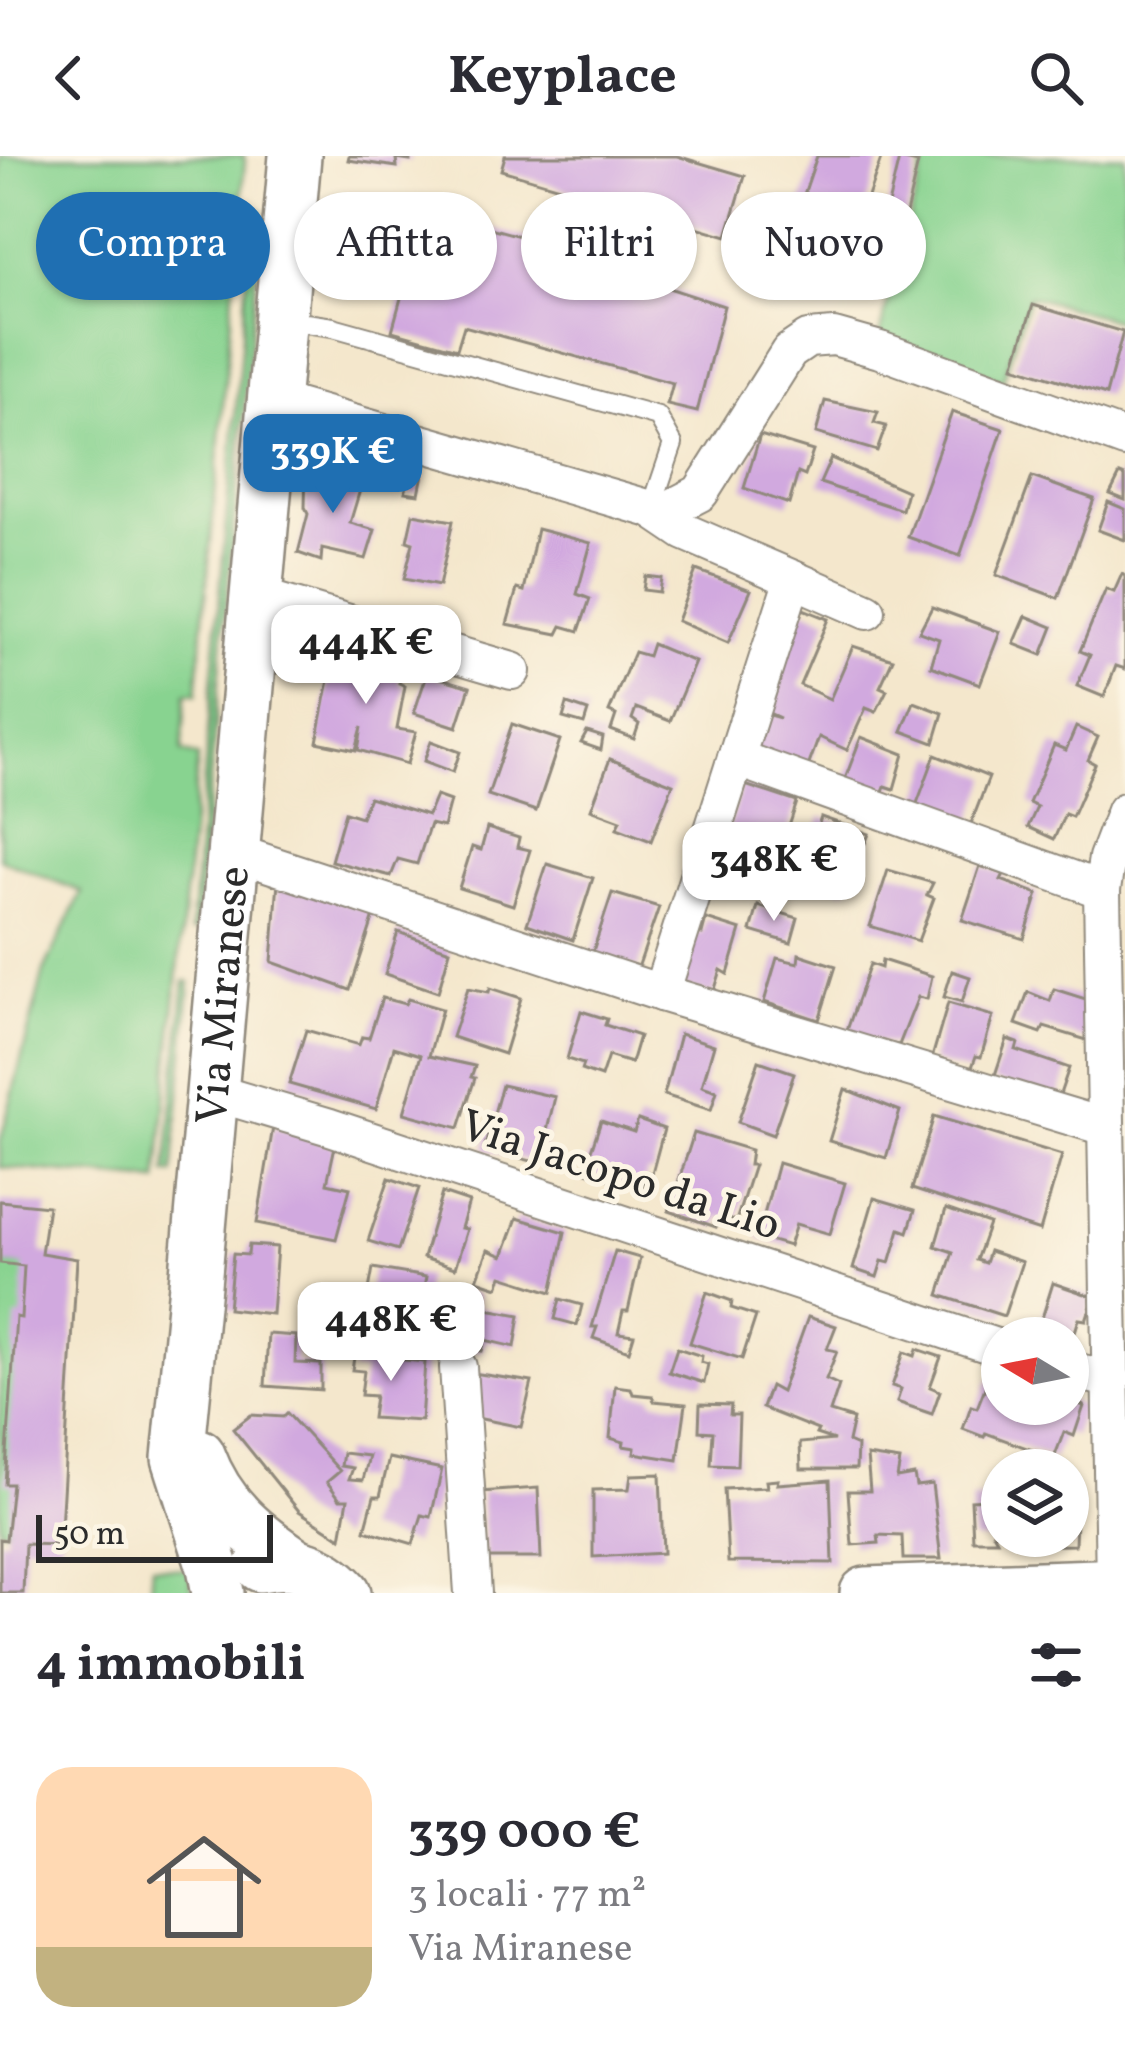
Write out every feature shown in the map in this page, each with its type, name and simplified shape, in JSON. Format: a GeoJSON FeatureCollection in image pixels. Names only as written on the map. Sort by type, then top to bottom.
{"type":"FeatureCollection","features":[{"type":"Feature","properties":{"kind":"street","name":"Via Miranese"},"geometry":{"type":"LineString","coordinates":[[295,156],[178,1458],[220,1593],[252,1569],[272,1563],[316,1570],[345,1593]]}},
{"type":"Feature","properties":{"kind":"street"},"geometry":{"type":"LineString","coordinates":[[272,404],[297,406],[651,509],[669,509],[700,493],[783,360],[798,345],[820,336],[880,350],[1125,440]]}},
{"type":"Feature","properties":{"kind":"street"},"geometry":{"type":"LineString","coordinates":[[651,509],[685,532],[867,611]]}},
{"type":"Feature","properties":{"kind":"street"},"geometry":{"type":"LineString","coordinates":[[662,993],[793,579]]}},
{"type":"Feature","properties":{"kind":"street"},"geometry":{"type":"LineString","coordinates":[[257,596],[512,671]]}},
{"type":"Feature","properties":{"kind":"street"},"geometry":{"type":"LineString","coordinates":[[736,758],[1102,890]]}},
{"type":"Feature","properties":{"kind":"street"},"geometry":{"type":"LineString","coordinates":[[866,1593],[1026,1591],[1119,1584],[1102,890],[1107,858],[1125,812]]}},
{"type":"Feature","properties":{"kind":"street"},"geometry":{"type":"LineString","coordinates":[[233,852],[662,993],[1105,1127]]}},
{"type":"Feature","properties":{"kind":"street","name":"Via Jacopo da Lio"},"geometry":{"type":"LineString","coordinates":[[209,1091],[330,1126],[981,1342]]}},
{"type":"Feature","properties":{"kind":"street"},"geometry":{"type":"LineString","coordinates":[[458,1366],[472,1593]]}},
{"type":"Feature","properties":{"kind":"street"},"geometry":{"type":"LineString","coordinates":[[1089,1374],[1112,1379]]}},
{"type":"Feature","properties":{"kind":"street","name":"Via Miranese"},"geometry":{"type":"LineString","coordinates":[[184,1392],[200,1459],[223,1503],[246,1529],[296,1564]]}},
{"type":"Feature","properties":{"kind":"lane"},"geometry":{"type":"LineString","coordinates":[[280,320],[333,327],[658,417],[673,444],[651,509]]}},
{"type":"Feature","properties":{"kind":"green space"},"geometry":{"type":"Polygon","coordinates":[[[0,156],[244,156],[242,192],[36,192],[36,300],[232,300],[197,694],[186,693],[182,752],[198,757],[158,1181],[0,1167],[0,1143],[44,971],[82,892],[0,859],[0,156]]]}},
{"type":"Feature","properties":{"kind":"green space"},"geometry":{"type":"Polygon","coordinates":[[[926,156],[1125,156],[1125,323],[1029,296],[1003,381],[879,336],[888,300],[926,300],[926,192],[917,192],[926,156]]]}},
{"type":"Feature","properties":{"kind":"green space"},"geometry":{"type":"Polygon","coordinates":[[[245,300],[254,300],[196,931],[191,931],[245,300]]]}},
{"type":"Feature","properties":{"kind":"green space"},"geometry":{"type":"Polygon","coordinates":[[[185,981],[190,982],[173,1174],[166,1173],[185,981]]]}},
{"type":"Feature","properties":{"kind":"green space"},"geometry":{"type":"Polygon","coordinates":[[[0,1263],[31,1265],[14,1529],[0,1529],[0,1263]]]}},
{"type":"Feature","properties":{"kind":"green space"},"geometry":{"type":"Polygon","coordinates":[[[152,1566],[190,1570],[192,1593],[150,1593],[152,1566]]]}},
{"type":"Feature","properties":{"kind":"building"},"geometry":{"type":"Polygon","coordinates":[[[349,156],[410,156],[410,161],[396,159],[397,167],[348,160],[349,156]]]}},
{"type":"Feature","properties":{"kind":"building"},"geometry":{"type":"Polygon","coordinates":[[[505,156],[677,156],[745,176],[740,192],[721,192],[721,234],[697,227],[697,192],[576,192],[501,170],[505,156]]]}},
{"type":"Feature","properties":{"kind":"building"},"geometry":{"type":"Polygon","coordinates":[[[817,156],[882,156],[870,192],[805,192],[817,156]]]}},
{"type":"Feature","properties":{"kind":"building"},"geometry":{"type":"Polygon","coordinates":[[[899,159],[918,163],[911,192],[891,192],[899,159]]]}},
{"type":"Feature","properties":{"kind":"building"},"geometry":{"type":"Polygon","coordinates":[[[497,230],[521,236],[521,300],[697,297],[724,306],[697,412],[667,405],[673,383],[464,326],[457,349],[392,331],[400,300],[497,300],[497,230]]]}},
{"type":"Feature","properties":{"kind":"building"},"geometry":{"type":"Polygon","coordinates":[[[1033,305],[1123,332],[1106,395],[1014,366],[1033,305]]]}},
{"type":"Feature","properties":{"kind":"building"},"geometry":{"type":"Polygon","coordinates":[[[825,401],[878,412],[874,423],[886,426],[877,451],[816,433],[825,401]]]}},
{"type":"Feature","properties":{"kind":"building"},"geometry":{"type":"Polygon","coordinates":[[[952,412],[1003,429],[960,556],[908,537],[952,412]]]}},
{"type":"Feature","properties":{"kind":"building"},"geometry":{"type":"Polygon","coordinates":[[[760,435],[813,451],[805,476],[798,473],[789,504],[744,488],[760,435]]]}},
{"type":"Feature","properties":{"kind":"building"},"geometry":{"type":"Polygon","coordinates":[[[831,458],[907,491],[902,510],[820,483],[831,458]]]}},
{"type":"Feature","properties":{"kind":"building"},"geometry":{"type":"Polygon","coordinates":[[[306,465],[363,480],[350,523],[375,530],[366,559],[322,549],[321,561],[298,553],[308,514],[306,465]]]}},
{"type":"Feature","properties":{"kind":"building"},"geometry":{"type":"Polygon","coordinates":[[[411,472],[423,474],[419,494],[405,492],[411,472]]]}},
{"type":"Feature","properties":{"kind":"building"},"geometry":{"type":"Polygon","coordinates":[[[1120,474],[1125,476],[1125,500],[1110,494],[1120,474]]]}},
{"type":"Feature","properties":{"kind":"building"},"geometry":{"type":"Polygon","coordinates":[[[1032,477],[1094,499],[1058,598],[996,575],[1032,477]]]}},
{"type":"Feature","properties":{"kind":"building"},"geometry":{"type":"Polygon","coordinates":[[[1108,502],[1125,509],[1125,540],[1098,530],[1108,502]]]}},
{"type":"Feature","properties":{"kind":"building"},"geometry":{"type":"Polygon","coordinates":[[[413,514],[453,521],[439,586],[404,579],[413,543],[407,541],[413,514]]]}},
{"type":"Feature","properties":{"kind":"building"},"geometry":{"type":"Polygon","coordinates":[[[537,529],[591,543],[577,594],[590,599],[579,631],[562,626],[558,634],[507,624],[517,589],[524,591],[537,529]]]}},
{"type":"Feature","properties":{"kind":"building"},"geometry":{"type":"Polygon","coordinates":[[[696,570],[751,590],[728,643],[677,621],[696,570]]]}},
{"type":"Feature","properties":{"kind":"building"},"geometry":{"type":"Polygon","coordinates":[[[1122,574],[1125,669],[1116,666],[1104,697],[1077,686],[1090,655],[1080,651],[1106,589],[1114,592],[1122,574]]]}},
{"type":"Feature","properties":{"kind":"building"},"geometry":{"type":"Polygon","coordinates":[[[645,576],[661,578],[659,592],[643,590],[645,576]]]}},
{"type":"Feature","properties":{"kind":"building"},"geometry":{"type":"Polygon","coordinates":[[[932,607],[1000,632],[980,684],[931,666],[939,639],[919,632],[932,607]]]}},
{"type":"Feature","properties":{"kind":"building"},"geometry":{"type":"Polygon","coordinates":[[[803,609],[828,619],[800,685],[830,699],[853,646],[893,659],[880,687],[887,690],[876,712],[866,708],[847,750],[819,737],[805,775],[747,752],[762,713],[780,718],[758,708],[803,609]]]}},
{"type":"Feature","properties":{"kind":"building"},"geometry":{"type":"Polygon","coordinates":[[[1026,616],[1053,627],[1042,655],[1014,644],[1026,616]]]}},
{"type":"Feature","properties":{"kind":"building"},"geometry":{"type":"Polygon","coordinates":[[[652,644],[695,662],[670,721],[636,708],[632,719],[639,724],[634,739],[611,730],[616,715],[609,712],[634,652],[648,656],[652,644]]]}},
{"type":"Feature","properties":{"kind":"building"},"geometry":{"type":"Polygon","coordinates":[[[335,649],[404,664],[397,729],[416,732],[407,764],[358,750],[362,727],[356,750],[317,742],[335,649]]]}},
{"type":"Feature","properties":{"kind":"building"},"geometry":{"type":"Polygon","coordinates":[[[427,674],[470,687],[457,727],[414,713],[427,674]]]}},
{"type":"Feature","properties":{"kind":"building"},"geometry":{"type":"Polygon","coordinates":[[[914,702],[943,713],[934,743],[902,731],[914,702]]]}},
{"type":"Feature","properties":{"kind":"building"},"geometry":{"type":"Polygon","coordinates":[[[567,704],[588,711],[584,724],[563,718],[567,704]]]}},
{"type":"Feature","properties":{"kind":"building"},"geometry":{"type":"Polygon","coordinates":[[[512,724],[560,740],[536,811],[488,795],[512,724]]]}},
{"type":"Feature","properties":{"kind":"building"},"geometry":{"type":"Polygon","coordinates":[[[1076,727],[1098,737],[1088,760],[1095,764],[1072,817],[1065,814],[1054,839],[1028,827],[1037,807],[1029,803],[1054,745],[1066,750],[1076,727]]]}},
{"type":"Feature","properties":{"kind":"building"},"geometry":{"type":"Polygon","coordinates":[[[587,732],[603,737],[601,750],[581,743],[587,732]]]}},
{"type":"Feature","properties":{"kind":"building"},"geometry":{"type":"Polygon","coordinates":[[[861,737],[904,754],[894,789],[885,786],[878,804],[842,787],[861,737]]]}},
{"type":"Feature","properties":{"kind":"building"},"geometry":{"type":"Polygon","coordinates":[[[431,741],[460,752],[453,772],[424,761],[431,741]]]}},
{"type":"Feature","properties":{"kind":"building"},"geometry":{"type":"Polygon","coordinates":[[[935,755],[989,777],[970,826],[916,806],[935,755]]]}},
{"type":"Feature","properties":{"kind":"building"},"geometry":{"type":"Polygon","coordinates":[[[610,759],[673,784],[651,841],[617,828],[621,820],[591,809],[610,759]]]}},
{"type":"Feature","properties":{"kind":"building"},"geometry":{"type":"Polygon","coordinates":[[[742,784],[797,802],[776,866],[751,858],[755,848],[725,840],[742,784]]]}},
{"type":"Feature","properties":{"kind":"building"},"geometry":{"type":"Polygon","coordinates":[[[436,796],[450,801],[443,827],[430,824],[417,864],[398,859],[391,876],[331,861],[345,812],[361,817],[369,797],[428,815],[436,796]]]}},
{"type":"Feature","properties":{"kind":"building"},"geometry":{"type":"Polygon","coordinates":[[[821,817],[869,834],[846,890],[803,875],[821,817]]]}},
{"type":"Feature","properties":{"kind":"building"},"geometry":{"type":"Polygon","coordinates":[[[487,828],[519,838],[517,847],[530,850],[513,905],[459,888],[472,847],[481,850],[487,828]]]}},
{"type":"Feature","properties":{"kind":"building"},"geometry":{"type":"Polygon","coordinates":[[[547,864],[593,878],[573,940],[527,924],[547,864]]]}},
{"type":"Feature","properties":{"kind":"building"},"geometry":{"type":"Polygon","coordinates":[[[980,866],[1038,894],[1024,939],[962,920],[980,866]]]}},
{"type":"Feature","properties":{"kind":"building"},"geometry":{"type":"Polygon","coordinates":[[[888,870],[933,883],[927,895],[934,898],[918,941],[870,926],[888,870]]]}},
{"type":"Feature","properties":{"kind":"building"},"geometry":{"type":"Polygon","coordinates":[[[278,881],[375,913],[350,990],[272,962],[278,881]]]}},
{"type":"Feature","properties":{"kind":"building"},"geometry":{"type":"Polygon","coordinates":[[[612,893],[659,907],[638,968],[592,954],[612,893]]]}},
{"type":"Feature","properties":{"kind":"building"},"geometry":{"type":"Polygon","coordinates":[[[758,906],[798,918],[791,943],[751,931],[758,906]]]}},
{"type":"Feature","properties":{"kind":"building"},"geometry":{"type":"Polygon","coordinates":[[[706,919],[741,930],[728,974],[721,970],[713,995],[674,983],[693,932],[702,934],[706,919]]]}},
{"type":"Feature","properties":{"kind":"building"},"geometry":{"type":"Polygon","coordinates":[[[398,932],[450,950],[438,992],[385,974],[398,932]]]}},
{"type":"Feature","properties":{"kind":"building"},"geometry":{"type":"Polygon","coordinates":[[[799,954],[836,966],[819,1020],[764,1002],[777,958],[798,963],[799,954]]]}},
{"type":"Feature","properties":{"kind":"building"},"geometry":{"type":"Polygon","coordinates":[[[882,960],[932,976],[927,999],[918,997],[899,1045],[845,1036],[870,964],[881,968],[882,960]]]}},
{"type":"Feature","properties":{"kind":"building"},"geometry":{"type":"Polygon","coordinates":[[[952,971],[970,977],[962,1002],[944,997],[952,971]]]}},
{"type":"Feature","properties":{"kind":"building"},"geometry":{"type":"Polygon","coordinates":[[[468,988],[489,992],[490,988],[521,998],[504,1054],[452,1037],[468,988]]]}},
{"type":"Feature","properties":{"kind":"building"},"geometry":{"type":"Polygon","coordinates":[[[1054,989],[1089,1000],[1090,1041],[1016,1024],[1028,992],[1050,1001],[1054,989]]]}},
{"type":"Feature","properties":{"kind":"building"},"geometry":{"type":"Polygon","coordinates":[[[382,998],[405,1004],[408,999],[442,1009],[429,1056],[475,1066],[459,1128],[404,1113],[421,1055],[394,1047],[376,1109],[289,1084],[306,1030],[359,1045],[362,1037],[369,1038],[382,998]]]}},
{"type":"Feature","properties":{"kind":"building"},"geometry":{"type":"Polygon","coordinates":[[[948,1003],[993,1016],[981,1057],[976,1056],[970,1073],[931,1061],[948,1003]]]}},
{"type":"Feature","properties":{"kind":"building"},"geometry":{"type":"Polygon","coordinates":[[[581,1011],[639,1036],[631,1063],[608,1056],[601,1077],[567,1059],[581,1011]]]}},
{"type":"Feature","properties":{"kind":"building"},"geometry":{"type":"Polygon","coordinates":[[[680,1034],[714,1045],[702,1086],[717,1091],[711,1110],[664,1095],[680,1034]]]}},
{"type":"Feature","properties":{"kind":"building"},"geometry":{"type":"Polygon","coordinates":[[[1007,1039],[1018,1043],[1016,1050],[1069,1068],[1059,1097],[993,1081],[1007,1039]]]}},
{"type":"Feature","properties":{"kind":"building"},"geometry":{"type":"Polygon","coordinates":[[[759,1061],[794,1073],[773,1135],[738,1122],[759,1061]]]}},
{"type":"Feature","properties":{"kind":"building"},"geometry":{"type":"Polygon","coordinates":[[[502,1085],[555,1097],[539,1163],[484,1149],[502,1085]]]}},
{"type":"Feature","properties":{"kind":"building"},"geometry":{"type":"Polygon","coordinates":[[[845,1089],[900,1111],[886,1158],[829,1141],[845,1089]]]}},
{"type":"Feature","properties":{"kind":"building"},"geometry":{"type":"Polygon","coordinates":[[[934,1116],[1062,1155],[1040,1231],[912,1189],[934,1116]]]}},
{"type":"Feature","properties":{"kind":"building"},"geometry":{"type":"Polygon","coordinates":[[[638,1120],[664,1129],[652,1173],[647,1172],[641,1190],[584,1171],[601,1121],[634,1132],[638,1120]]]}},
{"type":"Feature","properties":{"kind":"building"},"geometry":{"type":"Polygon","coordinates":[[[273,1127],[335,1146],[327,1183],[350,1188],[336,1239],[257,1223],[273,1127]]]}},
{"type":"Feature","properties":{"kind":"building"},"geometry":{"type":"Polygon","coordinates":[[[694,1133],[751,1150],[749,1165],[754,1165],[736,1221],[720,1216],[716,1227],[669,1211],[694,1133]]]}},
{"type":"Feature","properties":{"kind":"building"},"geometry":{"type":"Polygon","coordinates":[[[778,1163],[845,1183],[830,1234],[796,1224],[789,1246],[758,1237],[778,1163]]]}},
{"type":"Feature","properties":{"kind":"building"},"geometry":{"type":"Polygon","coordinates":[[[389,1178],[419,1188],[398,1250],[368,1241],[389,1178]]]}},
{"type":"Feature","properties":{"kind":"building"},"geometry":{"type":"Polygon","coordinates":[[[442,1193],[469,1202],[461,1228],[467,1229],[455,1268],[423,1258],[442,1193]]]}},
{"type":"Feature","properties":{"kind":"building"},"geometry":{"type":"Polygon","coordinates":[[[874,1198],[915,1210],[908,1232],[900,1229],[890,1263],[882,1261],[877,1277],[853,1269],[874,1198]]]}},
{"type":"Feature","properties":{"kind":"building"},"geometry":{"type":"Polygon","coordinates":[[[0,1201],[48,1206],[41,1253],[77,1259],[60,1545],[25,1544],[23,1593],[0,1593],[0,1539],[6,1540],[12,1484],[5,1484],[16,1317],[21,1318],[24,1266],[0,1263],[0,1201]]]}},
{"type":"Feature","properties":{"kind":"building"},"geometry":{"type":"Polygon","coordinates":[[[946,1209],[989,1224],[976,1260],[985,1263],[989,1251],[1022,1262],[1004,1316],[939,1295],[953,1252],[935,1246],[946,1209]]]}},
{"type":"Feature","properties":{"kind":"building"},"geometry":{"type":"Polygon","coordinates":[[[517,1218],[565,1232],[552,1292],[502,1276],[498,1287],[477,1280],[488,1250],[503,1256],[517,1218]]]}},
{"type":"Feature","properties":{"kind":"building"},"geometry":{"type":"Polygon","coordinates":[[[249,1245],[277,1247],[272,1314],[228,1309],[233,1254],[248,1255],[249,1245]]]}},
{"type":"Feature","properties":{"kind":"building"},"geometry":{"type":"Polygon","coordinates":[[[615,1251],[640,1258],[618,1333],[634,1335],[629,1351],[593,1338],[597,1327],[592,1327],[615,1251]]]}},
{"type":"Feature","properties":{"kind":"building"},"geometry":{"type":"Polygon","coordinates":[[[373,1268],[426,1277],[415,1338],[362,1328],[373,1268]]]}},
{"type":"Feature","properties":{"kind":"building"},"geometry":{"type":"Polygon","coordinates":[[[1053,1283],[1094,1297],[1087,1317],[1042,1317],[1053,1283]]]}},
{"type":"Feature","properties":{"kind":"building"},"geometry":{"type":"Polygon","coordinates":[[[463,1291],[477,1295],[476,1307],[520,1315],[515,1347],[485,1340],[482,1351],[458,1348],[466,1305],[459,1305],[463,1291]]]}},
{"type":"Feature","properties":{"kind":"building"},"geometry":{"type":"Polygon","coordinates":[[[707,1292],[732,1301],[731,1308],[756,1316],[742,1359],[690,1343],[707,1292]]]}},
{"type":"Feature","properties":{"kind":"building"},"geometry":{"type":"Polygon","coordinates":[[[560,1299],[582,1305],[577,1325],[555,1319],[560,1299]]]}},
{"type":"Feature","properties":{"kind":"building"},"geometry":{"type":"Polygon","coordinates":[[[808,1317],[836,1326],[827,1349],[837,1351],[826,1379],[839,1385],[830,1412],[853,1419],[848,1442],[857,1446],[856,1469],[801,1469],[800,1443],[834,1440],[762,1408],[770,1386],[781,1392],[808,1317]]]}},
{"type":"Feature","properties":{"kind":"building"},"geometry":{"type":"Polygon","coordinates":[[[268,1334],[296,1336],[295,1363],[321,1364],[321,1390],[265,1386],[268,1334]]]}},
{"type":"Feature","properties":{"kind":"building"},"geometry":{"type":"Polygon","coordinates":[[[356,1345],[382,1346],[382,1358],[425,1362],[421,1421],[372,1418],[375,1396],[361,1395],[364,1371],[352,1370],[356,1345]]]}},
{"type":"Feature","properties":{"kind":"building"},"geometry":{"type":"Polygon","coordinates":[[[677,1348],[702,1356],[701,1362],[708,1364],[704,1383],[669,1372],[677,1348]]]}},
{"type":"Feature","properties":{"kind":"building"},"geometry":{"type":"Polygon","coordinates":[[[917,1349],[941,1357],[930,1387],[940,1391],[932,1414],[897,1402],[901,1389],[892,1386],[904,1352],[915,1356],[917,1349]]]}},
{"type":"Feature","properties":{"kind":"building"},"geometry":{"type":"Polygon","coordinates":[[[473,1373],[532,1382],[521,1427],[467,1416],[473,1373]]]}},
{"type":"Feature","properties":{"kind":"building"},"geometry":{"type":"Polygon","coordinates":[[[615,1386],[652,1396],[654,1401],[686,1404],[678,1460],[634,1453],[635,1448],[610,1438],[615,1386]]]}},
{"type":"Feature","properties":{"kind":"building"},"geometry":{"type":"Polygon","coordinates":[[[981,1398],[981,1425],[1078,1425],[1074,1436],[1064,1432],[1057,1449],[1030,1449],[963,1429],[971,1406],[977,1408],[981,1398]]]}},
{"type":"Feature","properties":{"kind":"building"},"geometry":{"type":"Polygon","coordinates":[[[700,1404],[731,1405],[730,1415],[739,1415],[737,1466],[711,1465],[713,1432],[699,1431],[700,1404]]]}},
{"type":"Feature","properties":{"kind":"building"},"geometry":{"type":"Polygon","coordinates":[[[287,1413],[340,1471],[327,1482],[340,1499],[348,1499],[341,1538],[299,1511],[233,1429],[251,1415],[283,1417],[287,1413]]]}},
{"type":"Feature","properties":{"kind":"building"},"geometry":{"type":"Polygon","coordinates":[[[343,1453],[369,1456],[363,1480],[349,1479],[353,1468],[341,1466],[343,1453]]]}},
{"type":"Feature","properties":{"kind":"building"},"geometry":{"type":"Polygon","coordinates":[[[867,1456],[900,1461],[897,1478],[914,1475],[916,1486],[932,1484],[941,1559],[903,1559],[902,1536],[878,1535],[879,1543],[852,1545],[848,1491],[870,1491],[867,1456]]]}},
{"type":"Feature","properties":{"kind":"building"},"geometry":{"type":"Polygon","coordinates":[[[389,1458],[442,1469],[431,1517],[422,1515],[413,1544],[365,1530],[389,1458]]]}},
{"type":"Feature","properties":{"kind":"building"},"geometry":{"type":"Polygon","coordinates":[[[660,1474],[663,1553],[593,1557],[593,1490],[629,1489],[631,1475],[660,1474]]]}},
{"type":"Feature","properties":{"kind":"building"},"geometry":{"type":"Polygon","coordinates":[[[778,1480],[777,1484],[830,1480],[833,1563],[728,1562],[724,1489],[767,1487],[766,1481],[778,1480]]]}},
{"type":"Feature","properties":{"kind":"building"},"geometry":{"type":"Polygon","coordinates":[[[538,1488],[541,1558],[486,1558],[481,1492],[538,1488]]]}},
{"type":"Feature","properties":{"kind":"building"},"geometry":{"type":"Polygon","coordinates":[[[981,1499],[981,1540],[973,1540],[971,1500],[981,1499]]]}}]}
